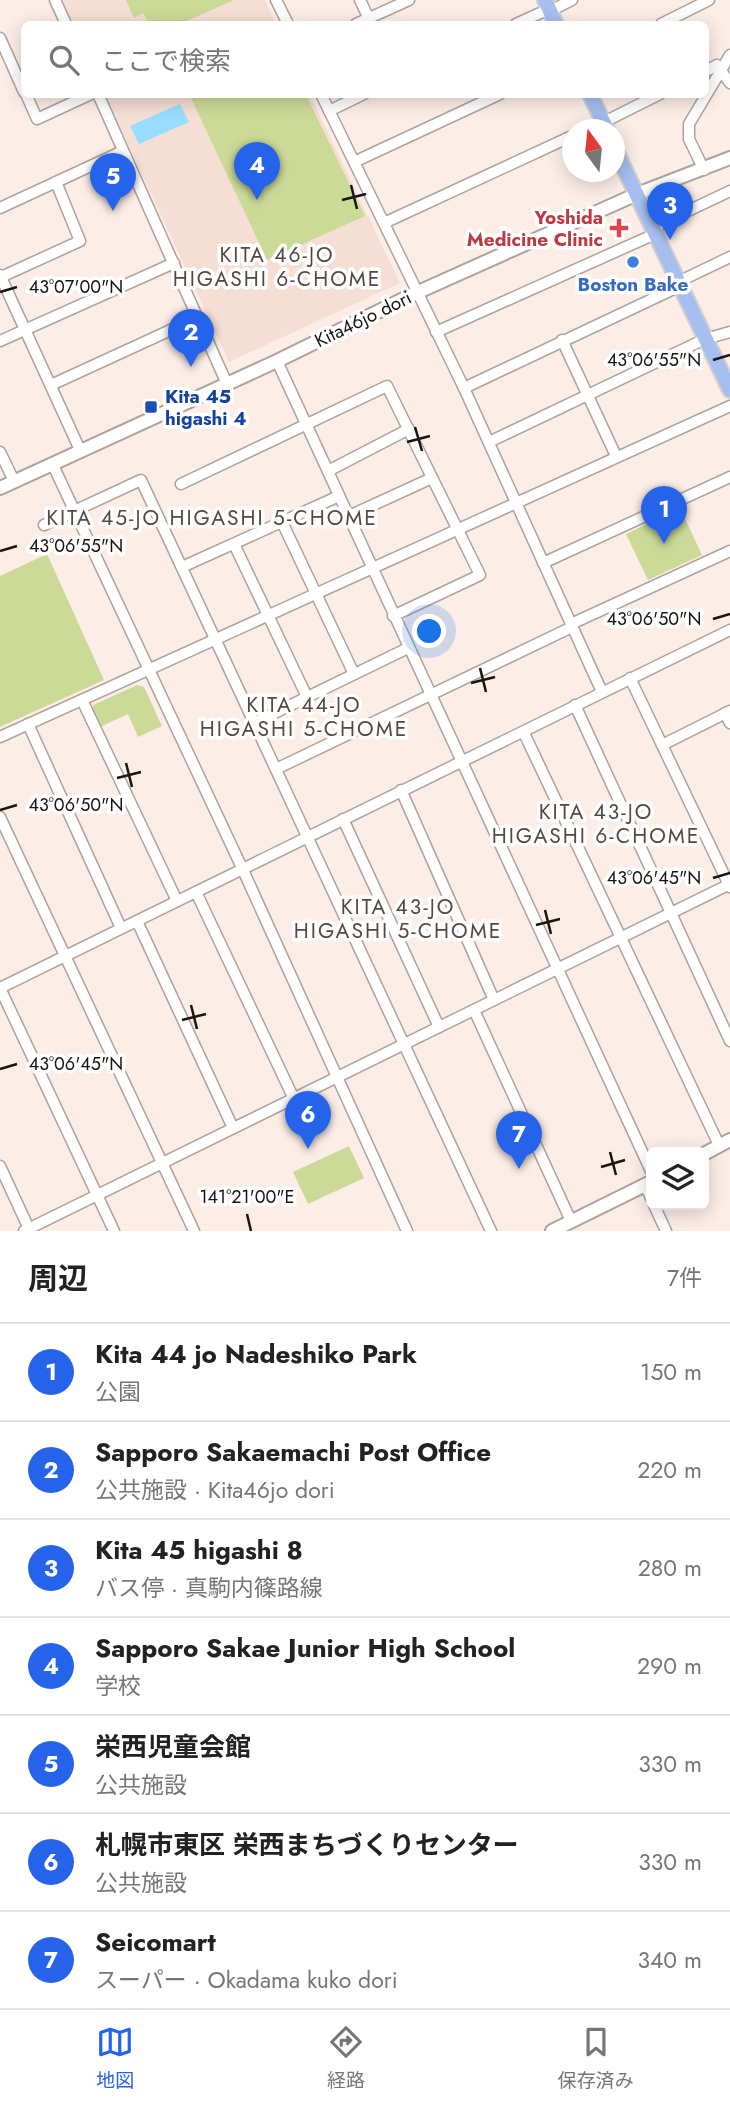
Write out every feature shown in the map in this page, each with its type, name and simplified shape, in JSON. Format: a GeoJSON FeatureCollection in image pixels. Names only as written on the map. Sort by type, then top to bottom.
{"type":"FeatureCollection","features":[{"type":"Feature","properties":{"kind":"main road"},"geometry":{"type":"LineString","coordinates":[[592,98],[602,119]]}},
{"type":"Feature","properties":{"kind":"main road"},"geometry":{"type":"LineString","coordinates":[[625,169],[730,390]]}},
{"type":"Feature","properties":{"kind":"street"},"geometry":{"type":"LineString","coordinates":[[55,0],[65,21]]}},
{"type":"Feature","properties":{"kind":"street"},"geometry":{"type":"LineString","coordinates":[[276,0],[286,21]]}},
{"type":"Feature","properties":{"kind":"street"},"geometry":{"type":"LineString","coordinates":[[360,0],[369,19]]}},
{"type":"Feature","properties":{"kind":"street"},"geometry":{"type":"LineString","coordinates":[[364,21],[409,0]]}},
{"type":"Feature","properties":{"kind":"street"},"geometry":{"type":"LineString","coordinates":[[524,21],[572,0]]}},
{"type":"Feature","properties":{"kind":"street"},"geometry":{"type":"LineString","coordinates":[[667,21],[709,0]]}},
{"type":"Feature","properties":{"kind":"street"},"geometry":{"type":"LineString","coordinates":[[0,38],[21,84]]}},
{"type":"Feature","properties":{"kind":"street"},"geometry":{"type":"LineString","coordinates":[[709,90],[730,55]]}},
{"type":"Feature","properties":{"kind":"street"},"geometry":{"type":"LineString","coordinates":[[709,69],[717,65],[722,68],[730,83]]}},
{"type":"Feature","properties":{"kind":"street"},"geometry":{"type":"LineString","coordinates":[[27,98],[37,119],[82,98]]}},
{"type":"Feature","properties":{"kind":"street"},"geometry":{"type":"LineString","coordinates":[[100,98],[227,384]]}},
{"type":"Feature","properties":{"kind":"street"},"geometry":{"type":"LineString","coordinates":[[323,98],[464,388],[602,692]]}},
{"type":"Feature","properties":{"kind":"street"},"geometry":{"type":"LineString","coordinates":[[329,111],[356,98]]}},
{"type":"Feature","properties":{"kind":"street"},"geometry":{"type":"LineString","coordinates":[[354,162],[491,98]]}},
{"type":"Feature","properties":{"kind":"street"},"geometry":{"type":"LineString","coordinates":[[617,119],[653,98]]}},
{"type":"Feature","properties":{"kind":"street"},"geometry":{"type":"LineString","coordinates":[[704,98],[689,124],[689,139],[704,170]]}},
{"type":"Feature","properties":{"kind":"street"},"geometry":{"type":"LineString","coordinates":[[384,223],[562,141]]}},
{"type":"Feature","properties":{"kind":"street"},"geometry":{"type":"LineString","coordinates":[[0,208],[123,151]]}},
{"type":"Feature","properties":{"kind":"street","name":"Kita46jo dori"},"geometry":{"type":"LineString","coordinates":[[0,488],[277,361],[416,293],[637,194],[730,158]]}},
{"type":"Feature","properties":{"kind":"street"},"geometry":{"type":"LineString","coordinates":[[56,182],[80,241],[1,276],[80,450]]}},
{"type":"Feature","properties":{"kind":"street"},"geometry":{"type":"LineString","coordinates":[[436,332],[654,231],[730,191]]}},
{"type":"Feature","properties":{"kind":"street"},"geometry":{"type":"LineString","coordinates":[[464,388],[730,257]]}},
{"type":"Feature","properties":{"kind":"street"},"geometry":{"type":"LineString","coordinates":[[0,341],[174,263]]}},
{"type":"Feature","properties":{"kind":"street"},"geometry":{"type":"LineString","coordinates":[[51,385],[199,317]]}},
{"type":"Feature","properties":{"kind":"street"},"geometry":{"type":"LineString","coordinates":[[489,442],[705,339],[730,332]]}},
{"type":"Feature","properties":{"kind":"street"},"geometry":{"type":"LineString","coordinates":[[562,340],[616,456]]}},
{"type":"Feature","properties":{"kind":"street"},"geometry":{"type":"LineString","coordinates":[[277,361],[646,1160]]}},
{"type":"Feature","properties":{"kind":"street"},"geometry":{"type":"LineString","coordinates":[[181,484],[387,386],[480,575],[393,616]]}},
{"type":"Feature","properties":{"kind":"street"},"geometry":{"type":"LineString","coordinates":[[0,737],[316,592],[518,504],[730,405]]}},
{"type":"Feature","properties":{"kind":"street"},"geometry":{"type":"LineString","coordinates":[[328,471],[408,429]]}},
{"type":"Feature","properties":{"kind":"street"},"geometry":{"type":"LineString","coordinates":[[0,452],[14,481]]}},
{"type":"Feature","properties":{"kind":"street"},"geometry":{"type":"LineString","coordinates":[[52,463],[243,870],[407,1231]]}},
{"type":"Feature","properties":{"kind":"street"},"geometry":{"type":"LineString","coordinates":[[543,563],[730,477]]}},
{"type":"Feature","properties":{"kind":"street"},"geometry":{"type":"LineString","coordinates":[[349,516],[432,478]]}},
{"type":"Feature","properties":{"kind":"street"},"geometry":{"type":"LineString","coordinates":[[44,525],[141,480],[491,1231]]}},
{"type":"Feature","properties":{"kind":"street"},"geometry":{"type":"LineString","coordinates":[[182,566],[339,496]]}},
{"type":"Feature","properties":{"kind":"street"},"geometry":{"type":"LineString","coordinates":[[282,522],[354,674]]}},
{"type":"Feature","properties":{"kind":"street"},"geometry":{"type":"LineString","coordinates":[[234,544],[307,697]]}},
{"type":"Feature","properties":{"kind":"street"},"geometry":{"type":"LineString","coordinates":[[276,769],[730,551]]}},
{"type":"Feature","properties":{"kind":"street"},"geometry":{"type":"LineString","coordinates":[[114,1231],[0,988],[730,630]]}},
{"type":"Feature","properties":{"kind":"street"},"geometry":{"type":"LineString","coordinates":[[254,723],[408,648]]}},
{"type":"Feature","properties":{"kind":"street"},"geometry":{"type":"LineString","coordinates":[[0,1166],[27,1230],[730,885],[630,678]]}},
{"type":"Feature","properties":{"kind":"street"},"geometry":{"type":"LineString","coordinates":[[82,700],[177,901]]}},
{"type":"Feature","properties":{"kind":"street"},"geometry":{"type":"LineString","coordinates":[[575,705],[730,1041]]}},
{"type":"Feature","properties":{"kind":"street"},"geometry":{"type":"LineString","coordinates":[[662,745],[728,715]]}},
{"type":"Feature","properties":{"kind":"street"},"geometry":{"type":"LineString","coordinates":[[28,724],[121,929]]}},
{"type":"Feature","properties":{"kind":"street"},"geometry":{"type":"LineString","coordinates":[[524,733],[621,938],[726,1144],[709,1151]]}},
{"type":"Feature","properties":{"kind":"street"},"geometry":{"type":"LineString","coordinates":[[401,790],[494,1000]]}},
{"type":"Feature","properties":{"kind":"street"},"geometry":{"type":"LineString","coordinates":[[0,817],[194,1231]]}},
{"type":"Feature","properties":{"kind":"street"},"geometry":{"type":"LineString","coordinates":[[343,819],[439,1027]]}},
{"type":"Feature","properties":{"kind":"street"},"geometry":{"type":"LineString","coordinates":[[196,892],[294,1099]]}},
{"type":"Feature","properties":{"kind":"street"},"geometry":{"type":"LineString","coordinates":[[137,921],[233,1128]]}},
{"type":"Feature","properties":{"kind":"street"},"geometry":{"type":"LineString","coordinates":[[474,1010],[571,1222]]}},
{"type":"Feature","properties":{"kind":"street"},"geometry":{"type":"LineString","coordinates":[[552,1231],[646,1185]]}},
{"type":"Feature","properties":{"kind":"street"},"geometry":{"type":"LineString","coordinates":[[656,1210],[666,1231]]}},
{"type":"Feature","properties":{"kind":"shaded area"},"geometry":{"type":"Polygon","coordinates":[[[62,0],[265,0],[275,21],[72,21],[62,0]]]}},
{"type":"Feature","properties":{"kind":"shaded area"},"geometry":{"type":"Polygon","coordinates":[[[106,98],[311,98],[400,283],[229,362],[106,98]]]}},
{"type":"Feature","properties":{"kind":"green space"},"geometry":{"type":"Polygon","coordinates":[[[126,0],[234,0],[187,21],[147,21],[143,13],[134,18],[126,0]]]}},
{"type":"Feature","properties":{"kind":"green space"},"geometry":{"type":"Polygon","coordinates":[[[191,98],[307,98],[365,216],[267,260],[191,98]]]}},
{"type":"Feature","properties":{"kind":"green space"},"geometry":{"type":"Polygon","coordinates":[[[680,508],[702,555],[648,580],[626,534],[680,508]]]}},
{"type":"Feature","properties":{"kind":"green space"},"geometry":{"type":"Polygon","coordinates":[[[47,554],[104,680],[0,727],[0,576],[47,554]]]}},
{"type":"Feature","properties":{"kind":"green space"},"geometry":{"type":"Polygon","coordinates":[[[137,685],[144,687],[162,726],[138,737],[128,714],[100,727],[92,710],[93,705],[137,685]]]}},
{"type":"Feature","properties":{"kind":"green space"},"geometry":{"type":"Polygon","coordinates":[[[349,1146],[364,1178],[308,1204],[293,1172],[349,1146]]]}},
{"type":"Feature","properties":{"kind":"water"},"geometry":{"type":"Polygon","coordinates":[[[180,104],[189,122],[139,144],[130,126],[180,104]]]}},
{"type":"Feature","properties":{"kind":"place","name":"Sapporo Sakae Junior High School"},"geometry":{"type":"Point","coordinates":[257,200]}},
{"type":"Feature","properties":{"kind":"place","name":"栄西児童会館"},"geometry":{"type":"Point","coordinates":[113,211]}},
{"type":"Feature","properties":{"kind":"place","name":"Yoshida Medicine Clinic"},"geometry":{"type":"Point","coordinates":[619,228]}},
{"type":"Feature","properties":{"kind":"place","name":"Kita 45 higashi 8"},"geometry":{"type":"Point","coordinates":[670,240]}},
{"type":"Feature","properties":{"kind":"place","name":"Boston Bake"},"geometry":{"type":"Point","coordinates":[633,262]}},
{"type":"Feature","properties":{"kind":"place","name":"Sapporo Sakaemachi Post Office"},"geometry":{"type":"Point","coordinates":[191,367]}},
{"type":"Feature","properties":{"kind":"place","name":"Kita 45 higashi 4"},"geometry":{"type":"Point","coordinates":[151,407]}},
{"type":"Feature","properties":{"kind":"place","name":"Kita 44 jo Nadeshiko Park"},"geometry":{"type":"Point","coordinates":[664,544]}},
{"type":"Feature","properties":{"kind":"place","name":"札幌市東区 栄西まちづくりセンター"},"geometry":{"type":"Point","coordinates":[308,1149]}},
{"type":"Feature","properties":{"kind":"place","name":"Seicomart"},"geometry":{"type":"Point","coordinates":[519,1169]}},
{"type":"Feature","properties":{"kind":"district","name":"KITA 46-JO HIGASHI 6-CHOME"},"geometry":{"type":"Point","coordinates":[277,267]}},
{"type":"Feature","properties":{"kind":"district","name":"KITA 45-JO HIGASHI 5-CHOME"},"geometry":{"type":"Point","coordinates":[212,518]}},
{"type":"Feature","properties":{"kind":"district","name":"KITA 44-JO HIGASHI 5-CHOME"},"geometry":{"type":"Point","coordinates":[304,717]}},
{"type":"Feature","properties":{"kind":"district","name":"KITA 43-JO HIGASHI 6-CHOME"},"geometry":{"type":"Point","coordinates":[596,824]}},
{"type":"Feature","properties":{"kind":"district","name":"KITA 43-JO HIGASHI 5-CHOME"},"geometry":{"type":"Point","coordinates":[398,919]}}]}
